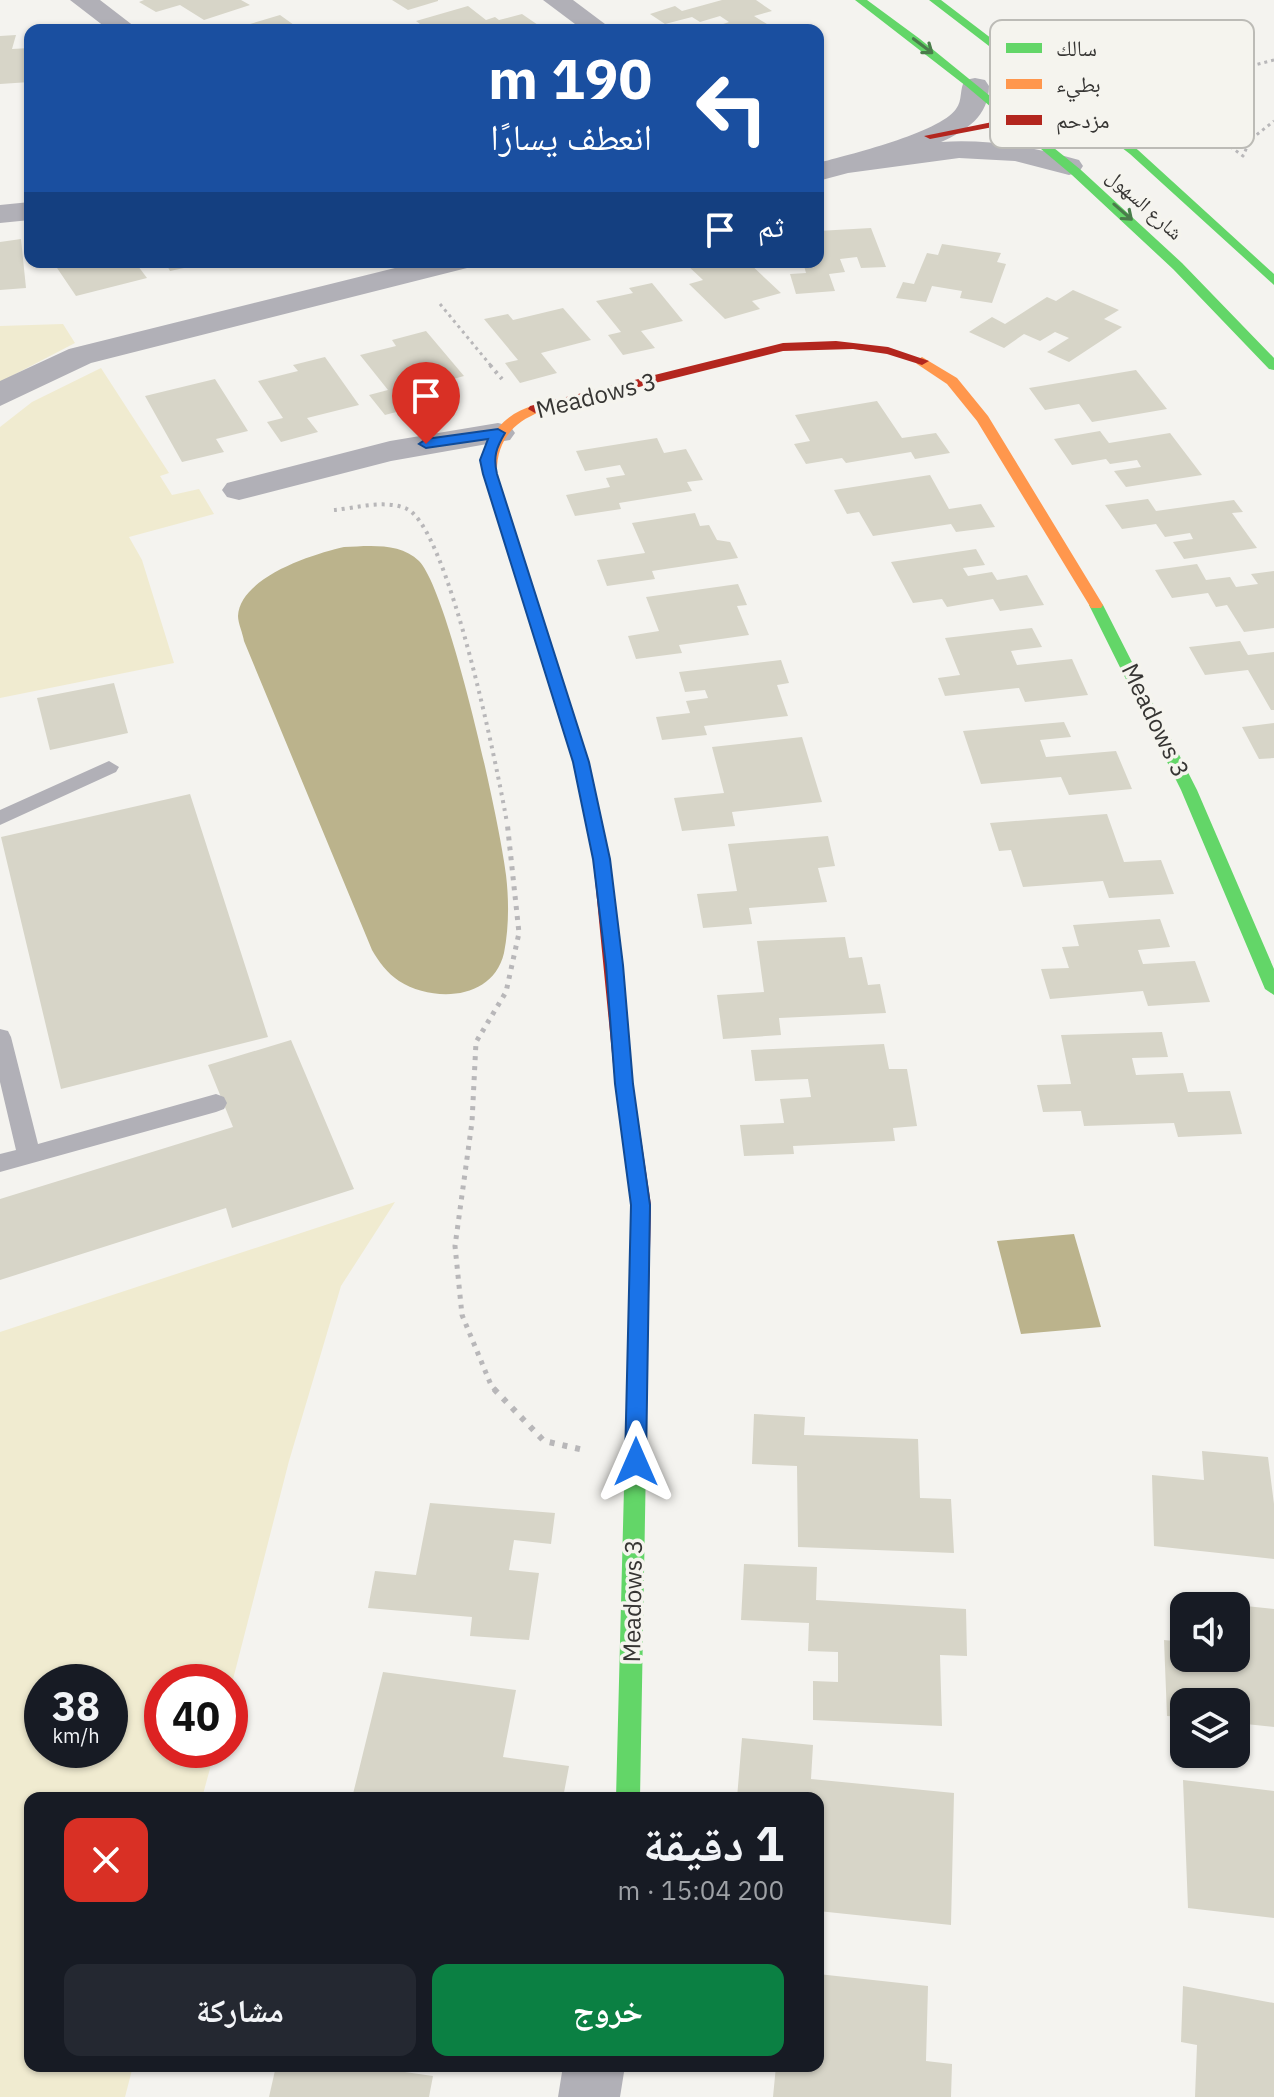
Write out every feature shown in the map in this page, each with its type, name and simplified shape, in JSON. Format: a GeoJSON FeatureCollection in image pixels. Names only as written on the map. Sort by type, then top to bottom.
{"type":"FeatureCollection","features":[{"type":"Feature","properties":{"kind":"street"},"geometry":{"type":"LineString","coordinates":[[83,0],[117,24]]}},
{"type":"Feature","properties":{"kind":"street"},"geometry":{"type":"LineString","coordinates":[[556,0],[591,24]]}},
{"type":"Feature","properties":{"kind":"street","name":"شارع السهول"},"geometry":{"type":"LineString","coordinates":[[860,0],[990,98]]}},
{"type":"Feature","properties":{"kind":"street","name":"شارع السهول"},"geometry":{"type":"LineString","coordinates":[[934,0],[990,42]]}},
{"type":"Feature","properties":{"kind":"street"},"geometry":{"type":"LineString","coordinates":[[930,136],[962,119],[976,97],[975,86]]}},
{"type":"Feature","properties":{"kind":"street"},"geometry":{"type":"LineString","coordinates":[[824,170],[930,136],[990,124]]}},
{"type":"Feature","properties":{"kind":"street","name":"شارع السهول"},"geometry":{"type":"LineString","coordinates":[[1049,148],[1170,255],[1274,366]]}},
{"type":"Feature","properties":{"kind":"street"},"geometry":{"type":"LineString","coordinates":[[1100,148],[1138,178],[1228,238]]}},
{"type":"Feature","properties":{"kind":"street","name":"شارع السهول"},"geometry":{"type":"LineString","coordinates":[[1127,148],[1274,281]]}},
{"type":"Feature","properties":{"kind":"street"},"geometry":{"type":"LineString","coordinates":[[848,164],[888,162],[937,151],[982,149],[1042,158],[1069,166]]}},
{"type":"Feature","properties":{"kind":"street"},"geometry":{"type":"LineString","coordinates":[[0,214],[24,212]]}},
{"type":"Feature","properties":{"kind":"street"},"geometry":{"type":"LineString","coordinates":[[0,396],[24,380],[80,356],[431,268]]}},
{"type":"Feature","properties":{"kind":"street","name":"Meadows 3"},"geometry":{"type":"LineString","coordinates":[[628,1792],[641,1205],[624,1084],[615,965],[601,859],[581,762],[490,474],[487,460],[490,446],[498,433],[528,411],[783,347],[817,342],[852,343],[887,349],[918,359],[944,374],[961,391],[1008,457],[1099,607],[1193,796],[1274,989]]}},
{"type":"Feature","properties":{"kind":"street"},"geometry":{"type":"LineString","coordinates":[[239,490],[390,451],[498,433]]}},
{"type":"Feature","properties":{"kind":"street"},"geometry":{"type":"LineString","coordinates":[[589,2097],[593,2072]]}},
{"type":"Feature","properties":{"kind":"lane"},"geometry":{"type":"LineString","coordinates":[[0,818],[109,767]]}},
{"type":"Feature","properties":{"kind":"lane"},"geometry":{"type":"LineString","coordinates":[[0,1037],[29,1155]]}},
{"type":"Feature","properties":{"kind":"lane"},"geometry":{"type":"LineString","coordinates":[[0,1163],[216,1103]]}},
{"type":"Feature","properties":{"kind":"path"},"geometry":{"type":"LineString","coordinates":[[1254,65],[1274,60]]}},
{"type":"Feature","properties":{"kind":"path"},"geometry":{"type":"LineString","coordinates":[[1254,137],[1274,121]]}},
{"type":"Feature","properties":{"kind":"path"},"geometry":{"type":"LineString","coordinates":[[1232,148],[1243,156],[1246,148]]}},
{"type":"Feature","properties":{"kind":"path"},"geometry":{"type":"LineString","coordinates":[[411,273],[528,411]]}},
{"type":"Feature","properties":{"kind":"path"},"geometry":{"type":"LineString","coordinates":[[330,510],[390,504],[408,509],[422,521],[449,585],[496,758],[512,850],[519,933],[506,992],[476,1042],[472,1122],[455,1246],[462,1315],[491,1385],[544,1441],[636,1462]]}},
{"type":"Feature","properties":{"kind":"shaded area"},"geometry":{"type":"Polygon","coordinates":[[[63,324],[75,343],[0,382],[0,326],[63,324]]]}},
{"type":"Feature","properties":{"kind":"shaded area"},"geometry":{"type":"Polygon","coordinates":[[[101,368],[169,473],[160,476],[172,495],[199,489],[214,514],[129,537],[142,560],[174,663],[0,698],[0,427],[32,402],[101,368]]]}},
{"type":"Feature","properties":{"kind":"shaded area"},"geometry":{"type":"Polygon","coordinates":[[[344,547],[393,548],[419,561],[431,581],[444,616],[472,710],[502,848],[508,924],[498,969],[488,980],[460,993],[429,993],[413,988],[391,974],[372,950],[244,641],[238,616],[242,602],[251,590],[264,579],[297,562],[344,547]]]}},
{"type":"Feature","properties":{"kind":"shaded area"},"geometry":{"type":"Polygon","coordinates":[[[395,1202],[341,1286],[289,1461],[237,1664],[144,1664],[144,1768],[210,1768],[204,1792],[24,1792],[24,2072],[131,2072],[125,2097],[0,2097],[0,1332],[395,1202]]]}},
{"type":"Feature","properties":{"kind":"shaded area"},"geometry":{"type":"Polygon","coordinates":[[[1074,1234],[1101,1327],[1021,1334],[997,1241],[1074,1234]]]}},
{"type":"Feature","properties":{"kind":"building"},"geometry":{"type":"Polygon","coordinates":[[[241,0],[250,5],[204,20],[180,5],[156,12],[139,2],[241,0]]]}},
{"type":"Feature","properties":{"kind":"building"},"geometry":{"type":"Polygon","coordinates":[[[392,0],[438,0],[438,1],[408,10],[392,0]]]}},
{"type":"Feature","properties":{"kind":"building"},"geometry":{"type":"Polygon","coordinates":[[[722,0],[756,0],[772,11],[754,16],[767,24],[723,24],[729,22],[720,16],[700,22],[692,17],[665,24],[650,14],[675,6],[682,11],[722,0]]]}},
{"type":"Feature","properties":{"kind":"building"},"geometry":{"type":"Polygon","coordinates":[[[468,6],[486,20],[522,14],[537,24],[420,24],[416,21],[468,6]]]}},
{"type":"Feature","properties":{"kind":"building"},"geometry":{"type":"Polygon","coordinates":[[[280,15],[293,24],[250,24],[280,15]]]}},
{"type":"Feature","properties":{"kind":"building"},"geometry":{"type":"Polygon","coordinates":[[[16,35],[12,49],[24,48],[24,82],[0,84],[0,36],[16,35]]]}},
{"type":"Feature","properties":{"kind":"building"},"geometry":{"type":"Polygon","coordinates":[[[871,228],[886,267],[861,268],[857,257],[840,259],[845,272],[829,274],[835,291],[796,294],[790,274],[806,273],[805,268],[824,268],[824,231],[871,228]]]}},
{"type":"Feature","properties":{"kind":"building"},"geometry":{"type":"Polygon","coordinates":[[[21,239],[26,288],[0,290],[0,242],[21,239]]]}},
{"type":"Feature","properties":{"kind":"building"},"geometry":{"type":"Polygon","coordinates":[[[942,244],[1001,253],[997,262],[1006,264],[992,303],[960,298],[962,291],[932,286],[926,302],[896,298],[903,282],[914,284],[927,253],[938,255],[942,244]]]}},
{"type":"Feature","properties":{"kind":"building"},"geometry":{"type":"Polygon","coordinates":[[[57,268],[140,268],[147,278],[76,296],[57,268]]]}},
{"type":"Feature","properties":{"kind":"building"},"geometry":{"type":"Polygon","coordinates":[[[690,268],[754,268],[781,293],[752,301],[760,309],[725,319],[689,284],[703,280],[690,268]]]}},
{"type":"Feature","properties":{"kind":"building"},"geometry":{"type":"Polygon","coordinates":[[[652,283],[683,321],[641,331],[655,348],[623,355],[608,335],[621,332],[596,301],[633,293],[629,288],[652,283]]]}},
{"type":"Feature","properties":{"kind":"building"},"geometry":{"type":"Polygon","coordinates":[[[1073,290],[1119,310],[1104,319],[1122,327],[1069,362],[1047,352],[1069,338],[1055,332],[1040,341],[1024,334],[1004,348],[969,332],[992,317],[1005,324],[1047,297],[1056,301],[1073,290]]]}},
{"type":"Feature","properties":{"kind":"building"},"geometry":{"type":"Polygon","coordinates":[[[563,308],[591,340],[541,353],[557,373],[520,383],[505,363],[518,360],[484,319],[508,314],[513,320],[563,308]]]}},
{"type":"Feature","properties":{"kind":"building"},"geometry":{"type":"Polygon","coordinates":[[[426,331],[464,376],[418,389],[430,403],[385,415],[369,395],[388,390],[360,355],[396,346],[392,340],[426,331]]]}},
{"type":"Feature","properties":{"kind":"building"},"geometry":{"type":"Polygon","coordinates":[[[325,357],[359,405],[307,418],[318,432],[281,442],[267,422],[283,418],[258,381],[298,371],[293,365],[325,357]]]}},
{"type":"Feature","properties":{"kind":"building"},"geometry":{"type":"Polygon","coordinates":[[[1136,370],[1167,409],[1092,422],[1079,404],[1045,410],[1029,388],[1136,370]]]}},
{"type":"Feature","properties":{"kind":"building"},"geometry":{"type":"Polygon","coordinates":[[[215,379],[248,431],[216,439],[224,452],[182,462],[145,396],[215,379]]]}},
{"type":"Feature","properties":{"kind":"building"},"geometry":{"type":"Polygon","coordinates":[[[877,401],[902,438],[936,433],[950,453],[915,459],[911,452],[846,463],[842,458],[806,464],[794,444],[810,441],[795,415],[877,401]]]}},
{"type":"Feature","properties":{"kind":"building"},"geometry":{"type":"Polygon","coordinates":[[[1100,431],[1109,443],[1170,433],[1202,475],[1126,487],[1114,471],[1141,467],[1137,460],[1110,464],[1106,459],[1072,465],[1054,439],[1100,431]]]}},
{"type":"Feature","properties":{"kind":"building"},"geometry":{"type":"Polygon","coordinates":[[[657,438],[664,453],[686,449],[703,480],[687,482],[692,491],[619,503],[621,509],[575,516],[566,495],[610,487],[606,478],[625,475],[620,465],[585,471],[576,451],[657,438]]]}},
{"type":"Feature","properties":{"kind":"building"},"geometry":{"type":"Polygon","coordinates":[[[930,475],[949,509],[981,504],[995,527],[956,532],[951,524],[873,536],[859,512],[847,514],[834,490],[930,475]]]}},
{"type":"Feature","properties":{"kind":"building"},"geometry":{"type":"Polygon","coordinates":[[[1148,499],[1156,511],[1234,500],[1243,512],[1232,513],[1257,548],[1184,559],[1173,542],[1193,539],[1190,533],[1165,537],[1156,524],[1122,529],[1105,505],[1148,499]]]}},
{"type":"Feature","properties":{"kind":"building"},"geometry":{"type":"Polygon","coordinates":[[[695,513],[700,526],[709,525],[717,540],[730,542],[738,558],[652,571],[655,579],[607,586],[597,560],[645,553],[632,523],[695,513]]]}},
{"type":"Feature","properties":{"kind":"building"},"geometry":{"type":"Polygon","coordinates":[[[976,549],[985,565],[963,568],[968,576],[992,572],[997,580],[1027,575],[1044,605],[1000,611],[993,599],[947,607],[942,599],[913,603],[891,562],[976,549]]]}},
{"type":"Feature","properties":{"kind":"building"},"geometry":{"type":"Polygon","coordinates":[[[1197,564],[1206,580],[1230,577],[1236,587],[1258,584],[1251,574],[1274,571],[1274,628],[1244,632],[1227,605],[1216,607],[1208,593],[1172,598],[1155,570],[1197,564]]]}},
{"type":"Feature","properties":{"kind":"building"},"geometry":{"type":"Polygon","coordinates":[[[738,584],[747,605],[737,606],[749,635],[679,645],[682,653],[636,659],[628,636],[659,631],[646,597],[738,584]]]}},
{"type":"Feature","properties":{"kind":"building"},"geometry":{"type":"Polygon","coordinates":[[[1032,628],[1042,647],[1011,651],[1017,665],[1072,659],[1088,695],[1025,702],[1019,688],[945,696],[938,678],[960,675],[945,638],[1032,628]]]}},
{"type":"Feature","properties":{"kind":"building"},"geometry":{"type":"Polygon","coordinates":[[[1240,641],[1248,655],[1274,652],[1274,710],[1271,710],[1248,670],[1205,675],[1189,647],[1240,641]]]}},
{"type":"Feature","properties":{"kind":"building"},"geometry":{"type":"Polygon","coordinates":[[[781,660],[789,683],[777,685],[788,716],[704,726],[707,735],[662,740],[656,717],[690,713],[686,701],[708,698],[705,690],[685,692],[679,672],[781,660]]]}},
{"type":"Feature","properties":{"kind":"building"},"geometry":{"type":"Polygon","coordinates":[[[114,683],[128,733],[50,750],[37,698],[114,683]]]}},
{"type":"Feature","properties":{"kind":"building"},"geometry":{"type":"Polygon","coordinates":[[[1064,722],[1071,737],[1040,740],[1046,757],[1116,751],[1132,789],[1069,795],[1061,777],[981,784],[963,731],[1064,722]]]}},
{"type":"Feature","properties":{"kind":"building"},"geometry":{"type":"Polygon","coordinates":[[[1274,723],[1274,758],[1259,759],[1242,727],[1274,723]]]}},
{"type":"Feature","properties":{"kind":"building"},"geometry":{"type":"Polygon","coordinates":[[[802,737],[822,802],[732,812],[735,826],[682,831],[674,798],[724,793],[712,747],[802,737]]]}},
{"type":"Feature","properties":{"kind":"building"},"geometry":{"type":"Polygon","coordinates":[[[190,794],[268,1037],[61,1089],[1,837],[190,794]]]}},
{"type":"Feature","properties":{"kind":"building"},"geometry":{"type":"Polygon","coordinates":[[[1107,814],[1124,862],[1161,860],[1174,894],[1109,898],[1103,881],[1023,887],[1011,850],[999,851],[990,823],[1107,814]]]}},
{"type":"Feature","properties":{"kind":"building"},"geometry":{"type":"Polygon","coordinates":[[[828,836],[835,866],[818,868],[827,902],[749,908],[752,924],[703,928],[697,894],[737,891],[728,844],[828,836]]]}},
{"type":"Feature","properties":{"kind":"building"},"geometry":{"type":"Polygon","coordinates":[[[1160,919],[1170,947],[1138,950],[1143,964],[1195,961],[1210,1002],[1148,1006],[1143,991],[1050,999],[1041,969],[1069,968],[1062,947],[1079,946],[1073,925],[1160,919]]]}},
{"type":"Feature","properties":{"kind":"building"},"geometry":{"type":"Polygon","coordinates":[[[845,937],[849,958],[862,957],[868,985],[880,984],[886,1013],[779,1018],[781,1035],[723,1039],[717,995],[764,992],[757,941],[845,937]]]}},
{"type":"Feature","properties":{"kind":"building"},"geometry":{"type":"Polygon","coordinates":[[[1162,1032],[1168,1057],[1132,1058],[1136,1075],[1183,1073],[1188,1092],[1230,1091],[1242,1134],[1178,1137],[1174,1123],[1084,1126],[1081,1111],[1043,1112],[1037,1085],[1071,1084],[1061,1035],[1162,1032]]]}},
{"type":"Feature","properties":{"kind":"building"},"geometry":{"type":"Polygon","coordinates":[[[291,1040],[354,1189],[232,1228],[226,1208],[0,1280],[0,1199],[233,1127],[208,1065],[291,1040]]]}},
{"type":"Feature","properties":{"kind":"building"},"geometry":{"type":"Polygon","coordinates":[[[884,1044],[889,1069],[907,1069],[917,1126],[893,1128],[895,1141],[793,1146],[794,1154],[744,1156],[740,1125],[784,1123],[780,1099],[811,1097],[808,1079],[755,1081],[751,1050],[884,1044]]]}},
{"type":"Feature","properties":{"kind":"building"},"geometry":{"type":"Polygon","coordinates":[[[754,1414],[805,1417],[804,1435],[918,1439],[920,1498],[951,1499],[954,1553],[798,1547],[797,1466],[752,1464],[754,1414]]]}},
{"type":"Feature","properties":{"kind":"building"},"geometry":{"type":"Polygon","coordinates":[[[1202,1451],[1268,1457],[1274,1504],[1274,1559],[1154,1546],[1152,1475],[1204,1480],[1202,1451]]]}},
{"type":"Feature","properties":{"kind":"building"},"geometry":{"type":"Polygon","coordinates":[[[430,1503],[555,1513],[551,1544],[514,1540],[509,1570],[539,1573],[529,1640],[470,1636],[472,1617],[368,1608],[375,1571],[416,1575],[430,1503]]]}},
{"type":"Feature","properties":{"kind":"building"},"geometry":{"type":"Polygon","coordinates":[[[744,1564],[817,1567],[816,1600],[966,1609],[967,1656],[940,1655],[942,1726],[813,1720],[813,1681],[838,1682],[838,1652],[808,1651],[809,1623],[741,1620],[744,1564]]]}},
{"type":"Feature","properties":{"kind":"building"},"geometry":{"type":"Polygon","coordinates":[[[1250,1606],[1274,1609],[1274,1727],[1250,1724],[1250,1688],[1170,1688],[1170,1716],[1167,1716],[1164,1640],[1170,1641],[1170,1672],[1250,1672],[1250,1606]]]}},
{"type":"Feature","properties":{"kind":"building"},"geometry":{"type":"Polygon","coordinates":[[[383,1672],[516,1690],[503,1757],[569,1766],[564,1792],[353,1792],[383,1672]]]}},
{"type":"Feature","properties":{"kind":"building"},"geometry":{"type":"Polygon","coordinates":[[[742,1738],[813,1745],[811,1779],[954,1793],[951,1925],[824,1912],[824,1792],[738,1792],[742,1738]]]}},
{"type":"Feature","properties":{"kind":"building"},"geometry":{"type":"Polygon","coordinates":[[[1183,1780],[1274,1791],[1274,1918],[1188,1908],[1183,1780]]]}},
{"type":"Feature","properties":{"kind":"building"},"geometry":{"type":"Polygon","coordinates":[[[824,1975],[928,1986],[926,2061],[952,2064],[951,2097],[773,2097],[775,2072],[824,2072],[824,1975]]]}},
{"type":"Feature","properties":{"kind":"building"},"geometry":{"type":"Polygon","coordinates":[[[1183,1986],[1274,2003],[1274,2097],[1195,2097],[1197,2045],[1181,2042],[1183,1986]]]}},
{"type":"Feature","properties":{"kind":"building"},"geometry":{"type":"Polygon","coordinates":[[[275,2072],[405,2072],[433,2076],[429,2097],[269,2097],[275,2072]]]}},
{"type":"Feature","properties":{"kind":"traffic: fast"},"geometry":{"type":"LineString","coordinates":[[860,0],[990,100]]}},
{"type":"Feature","properties":{"kind":"traffic: fast"},"geometry":{"type":"LineString","coordinates":[[934,0],[990,43]]}},
{"type":"Feature","properties":{"kind":"traffic: fast"},"geometry":{"type":"LineString","coordinates":[[1048,148],[1178,266],[1274,366]]}},
{"type":"Feature","properties":{"kind":"traffic: fast"},"geometry":{"type":"LineString","coordinates":[[1129,148],[1274,281]]}},
{"type":"Feature","properties":{"kind":"traffic: fast"},"geometry":{"type":"LineString","coordinates":[[1096,605],[1189,790],[1274,989]]}},
{"type":"Feature","properties":{"kind":"traffic: fast"},"geometry":{"type":"LineString","coordinates":[[628,1792],[639,1294]]}},
{"type":"Feature","properties":{"kind":"traffic: slow"},"geometry":{"type":"LineString","coordinates":[[922,361],[952,381],[983,419],[1096,605]]}},
{"type":"Feature","properties":{"kind":"traffic: slow"},"geometry":{"type":"LineString","coordinates":[[535,409],[515,418],[500,433],[491,452],[490,474],[581,762],[591,809]]}},
{"type":"Feature","properties":{"kind":"traffic: jam"},"geometry":{"type":"LineString","coordinates":[[930,136],[990,125]]}},
{"type":"Feature","properties":{"kind":"traffic: jam"},"geometry":{"type":"LineString","coordinates":[[535,409],[783,347],[853,345],[922,361]]}},
{"type":"Feature","properties":{"kind":"traffic: jam"},"geometry":{"type":"LineString","coordinates":[[591,809],[601,859],[624,1084],[641,1205],[639,1294]]}},
{"type":"Feature","properties":{"kind":"route"},"geometry":{"type":"LineString","coordinates":[[426,444],[498,433],[490,446],[487,460],[490,474],[581,762],[601,859],[615,965],[624,1084],[641,1205],[635,1355],[636,1462]]}}]}
